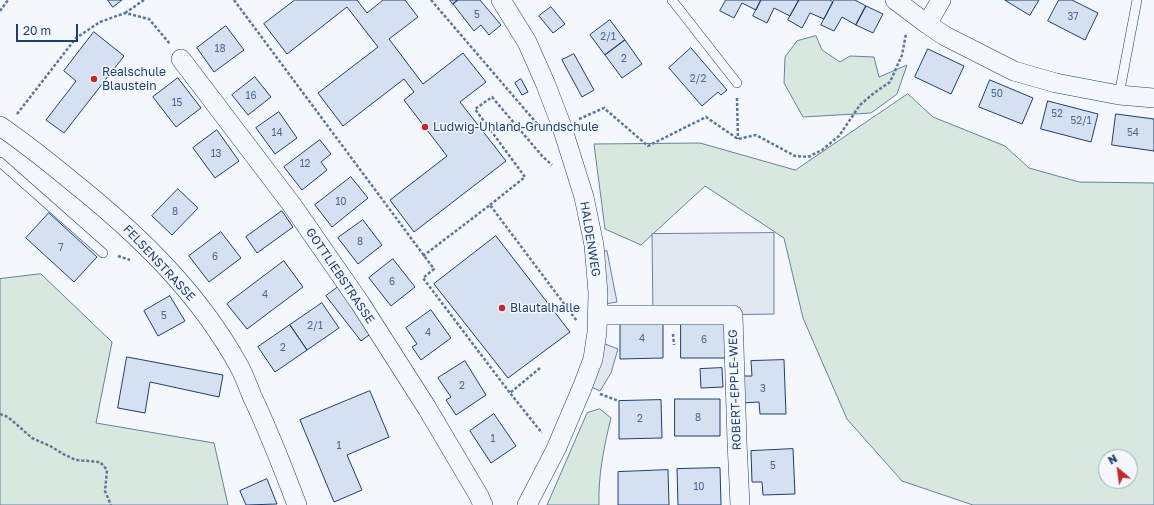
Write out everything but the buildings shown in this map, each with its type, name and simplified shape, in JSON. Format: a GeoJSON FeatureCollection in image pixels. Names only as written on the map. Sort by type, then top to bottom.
{"type":"FeatureCollection","features":[{"type":"Feature","properties":{"kind":"street","name":"HALDENWEG"},"geometry":{"type":"LineString","coordinates":[[502,0],[527,42],[562,127],[584,197],[594,246],[598,293],[597,332],[593,359],[556,449],[527,505]]}},
{"type":"Feature","properties":{"kind":"street"},"geometry":{"type":"LineString","coordinates":[[895,0],[927,24],[952,39],[1014,71],[1056,83],[1119,95],[1154,98]]}},
{"type":"Feature","properties":{"kind":"street"},"geometry":{"type":"LineString","coordinates":[[927,24],[941,0]]}},
{"type":"Feature","properties":{"kind":"street","name":"GOTTLIEBSTRASSE"},"geometry":{"type":"LineString","coordinates":[[181,59],[292,205],[360,303],[427,408],[483,505]]}},
{"type":"Feature","properties":{"kind":"street","name":"FELSENSTRASSE"},"geometry":{"type":"LineString","coordinates":[[3,128],[51,164],[104,207],[148,248],[181,282],[209,318],[239,367],[264,422],[297,505]]}},
{"type":"Feature","properties":{"kind":"street","name":"ROBERT-EPPLE-WEG"},"geometry":{"type":"LineString","coordinates":[[597,315],[733,315],[735,412],[740,505]]}},
{"type":"Feature","properties":{"kind":"lane"},"geometry":{"type":"LineString","coordinates":[[672,0],[737,84]]}},
{"type":"Feature","properties":{"kind":"lane"},"geometry":{"type":"LineString","coordinates":[[1119,95],[1136,0]]}},
{"type":"Feature","properties":{"kind":"lane"},"geometry":{"type":"LineString","coordinates":[[0,162],[103,253]]}},
{"type":"Feature","properties":{"kind":"path"},"geometry":{"type":"LineString","coordinates":[[0,11],[8,0]]}},
{"type":"Feature","properties":{"kind":"path"},"geometry":{"type":"LineString","coordinates":[[3,128],[76,38],[100,22],[125,13],[144,0]]}},
{"type":"Feature","properties":{"kind":"path"},"geometry":{"type":"LineString","coordinates":[[234,0],[434,270],[423,278],[534,424],[556,449]]}},
{"type":"Feature","properties":{"kind":"path"},"geometry":{"type":"LineString","coordinates":[[431,0],[540,128]]}},
{"type":"Feature","properties":{"kind":"path"},"geometry":{"type":"LineString","coordinates":[[738,140],[756,135],[795,156],[802,157],[808,157],[822,150],[839,136],[860,105],[890,82],[902,55],[910,12]]}},
{"type":"Feature","properties":{"kind":"path"},"geometry":{"type":"LineString","coordinates":[[125,13],[150,19],[181,59]]}},
{"type":"Feature","properties":{"kind":"path"},"geometry":{"type":"LineString","coordinates":[[737,84],[738,140]]}},
{"type":"Feature","properties":{"kind":"path"},"geometry":{"type":"LineString","coordinates":[[423,256],[526,177],[475,110],[492,97],[553,167]]}},
{"type":"Feature","properties":{"kind":"path"},"geometry":{"type":"LineString","coordinates":[[562,127],[604,108],[648,146],[706,118],[738,140]]}},
{"type":"Feature","properties":{"kind":"path"},"geometry":{"type":"LineString","coordinates":[[490,204],[578,322]]}},
{"type":"Feature","properties":{"kind":"path"},"geometry":{"type":"LineString","coordinates":[[510,393],[540,368]]}},
{"type":"Feature","properties":{"kind":"path"},"geometry":{"type":"LineString","coordinates":[[0,414],[8,417],[32,438],[65,455],[76,460],[100,462],[107,470],[106,491],[111,505]]}},
{"type":"Feature","properties":{"kind":"shaded area"},"geometry":{"type":"Polygon","coordinates":[[[816,36],[822,50],[840,62],[850,56],[874,57],[879,77],[907,65],[897,94],[871,113],[803,117],[784,83],[785,57],[797,41],[816,36]]]}},
{"type":"Feature","properties":{"kind":"shaded area"},"geometry":{"type":"Polygon","coordinates":[[[908,94],[933,117],[1005,146],[1029,168],[1079,182],[1154,183],[1154,505],[973,505],[902,481],[847,419],[803,318],[784,238],[705,186],[641,245],[605,229],[594,144],[700,143],[795,170],[908,94]]]}},
{"type":"Feature","properties":{"kind":"shaded area"},"geometry":{"type":"Polygon","coordinates":[[[774,233],[774,314],[653,316],[652,234],[774,233]]]}},
{"type":"Feature","properties":{"kind":"shaded area"},"geometry":{"type":"Polygon","coordinates":[[[607,251],[617,302],[605,304],[598,253],[607,251]]]}},
{"type":"Feature","properties":{"kind":"shaded area"},"geometry":{"type":"Polygon","coordinates":[[[41,274],[112,342],[96,423],[214,443],[228,505],[0,505],[0,279],[41,274]]]}},
{"type":"Feature","properties":{"kind":"shaded area"},"geometry":{"type":"Polygon","coordinates":[[[605,344],[618,349],[611,373],[600,391],[589,386],[605,344]]]}},
{"type":"Feature","properties":{"kind":"shaded area"},"geometry":{"type":"Polygon","coordinates":[[[600,409],[611,418],[602,461],[599,483],[599,505],[547,505],[587,413],[600,409]]]}},
{"type":"Feature","properties":{"kind":"place","name":"Realschule Blaustein"},"geometry":{"type":"Point","coordinates":[94,79]}},
{"type":"Feature","properties":{"kind":"place","name":"Ludwig-Uhland-Grundschule"},"geometry":{"type":"Point","coordinates":[425,127]}},
{"type":"Feature","properties":{"kind":"place","name":"Blautalhalle"},"geometry":{"type":"Point","coordinates":[502,308]}}]}
